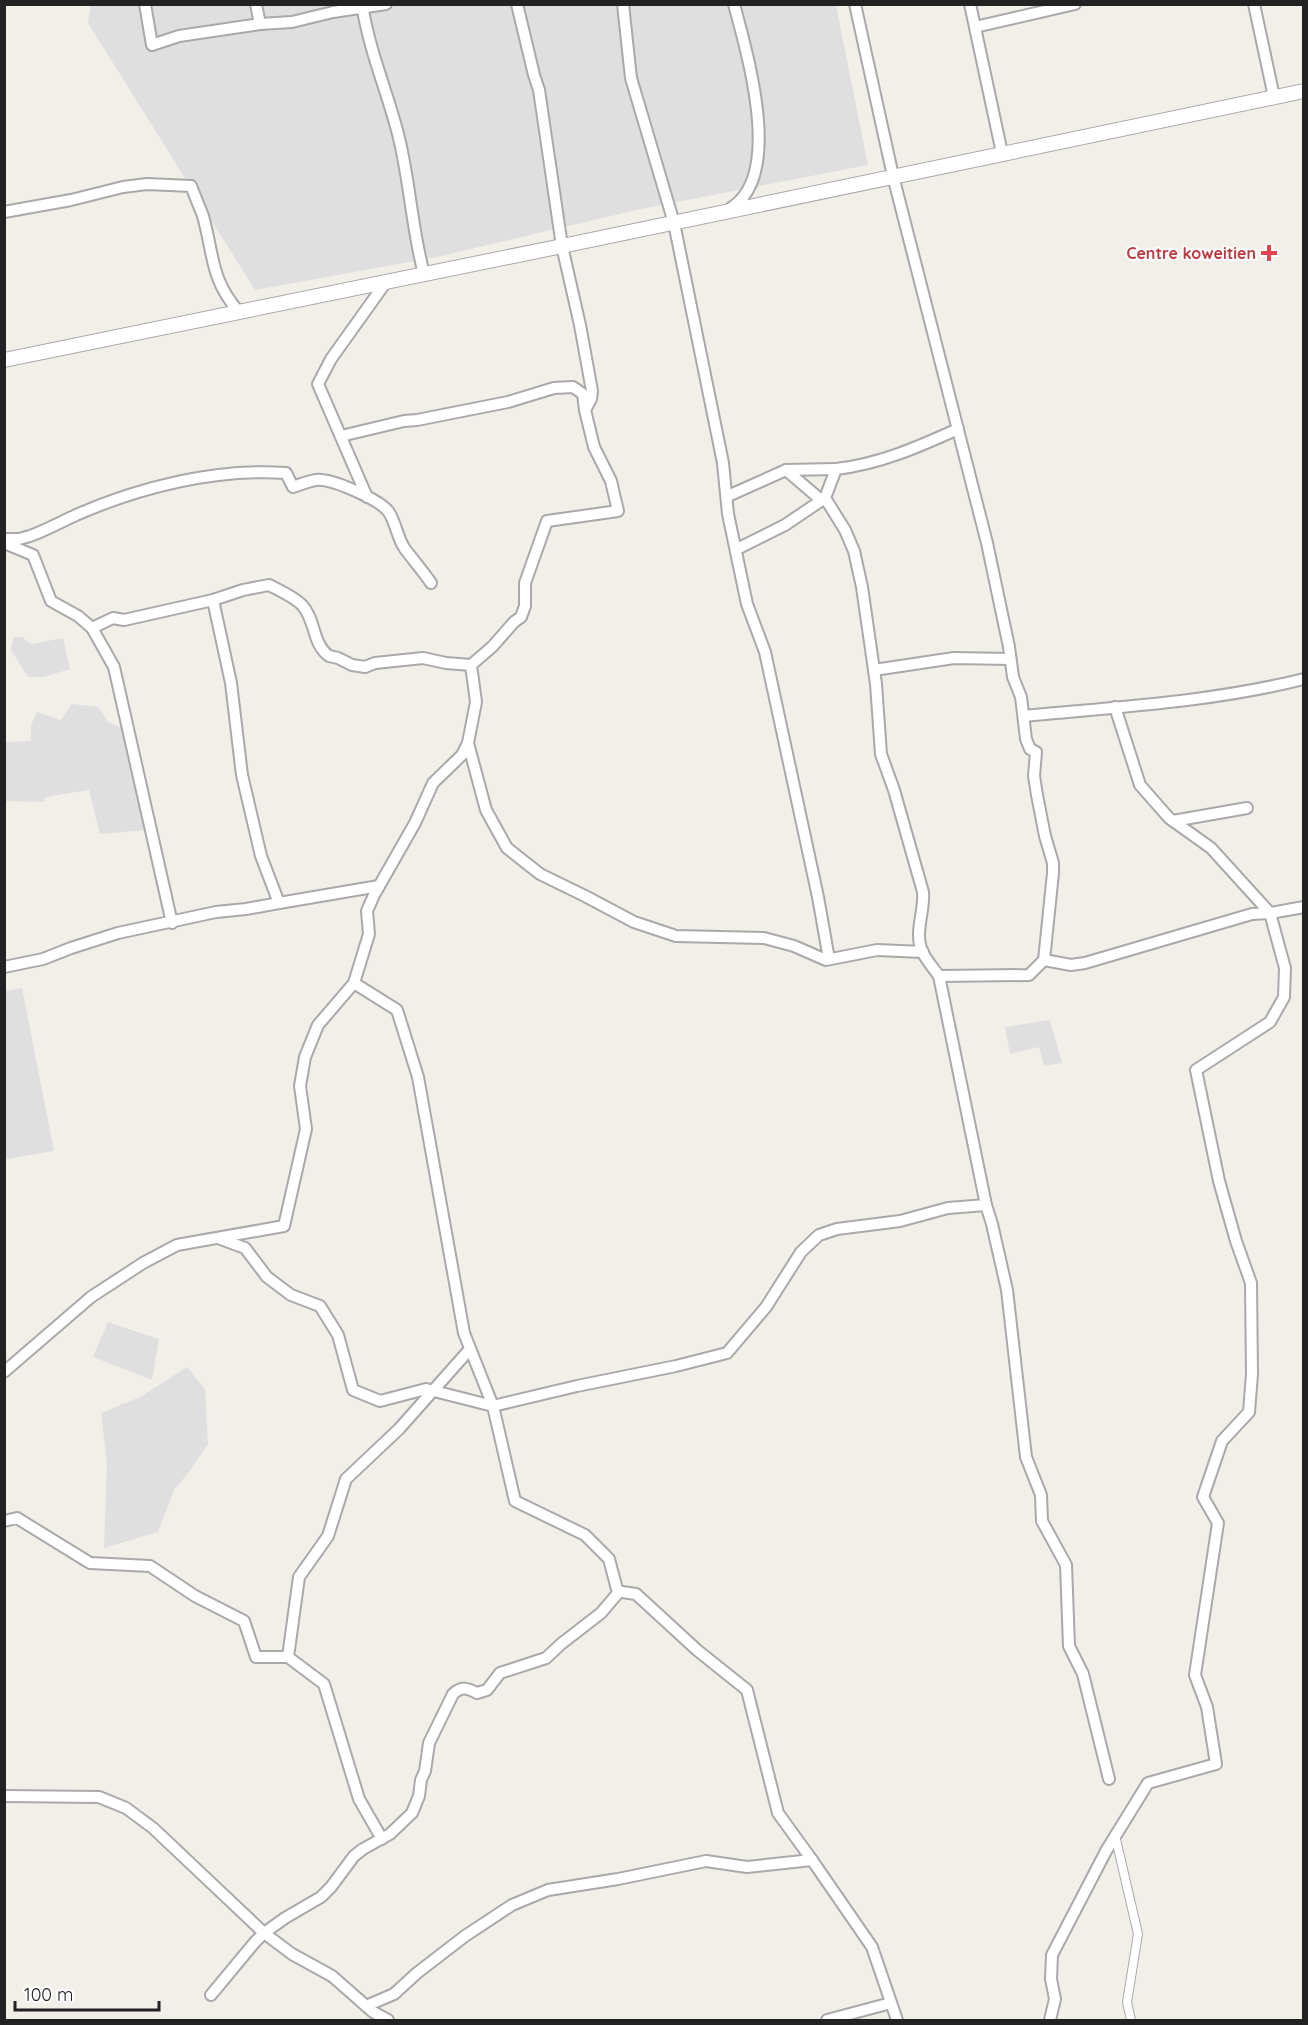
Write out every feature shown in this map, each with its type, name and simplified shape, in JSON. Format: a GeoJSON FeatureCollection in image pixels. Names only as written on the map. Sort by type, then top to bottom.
{"type":"FeatureCollection","features":[{"type":"Feature","properties":{"kind":"street"},"geometry":{"type":"LineString","coordinates":[[145,4],[152,45],[179,36],[260,24],[292,22],[362,6],[386,4]]}},
{"type":"Feature","properties":{"kind":"street"},"geometry":{"type":"LineString","coordinates":[[256,4],[260,24]]}},
{"type":"Feature","properties":{"kind":"street"},"geometry":{"type":"LineString","coordinates":[[517,4],[539,90],[562,246],[592,391],[591,399],[585,410]]}},
{"type":"Feature","properties":{"kind":"street"},"geometry":{"type":"LineString","coordinates":[[623,4],[631,78],[674,223],[723,463],[728,514],[747,604],[765,652],[829,959]]}},
{"type":"Feature","properties":{"kind":"street"},"geometry":{"type":"LineString","coordinates":[[725,212],[741,202],[749,187],[756,169],[759,145],[758,109],[748,56],[734,4]]}},
{"type":"Feature","properties":{"kind":"street"},"geometry":{"type":"LineString","coordinates":[[855,4],[893,176],[998,591],[1013,677],[1022,697],[1026,739],[1030,748],[1036,752],[1034,776],[1053,863],[1044,960],[1029,975],[939,976]]}},
{"type":"Feature","properties":{"kind":"street"},"geometry":{"type":"LineString","coordinates":[[970,4],[1002,153]]}},
{"type":"Feature","properties":{"kind":"street"},"geometry":{"type":"LineString","coordinates":[[975,27],[1075,4]]}},
{"type":"Feature","properties":{"kind":"street"},"geometry":{"type":"LineString","coordinates":[[1254,4],[1274,97]]}},
{"type":"Feature","properties":{"kind":"street"},"geometry":{"type":"LineString","coordinates":[[362,6],[368,40],[398,137],[424,274]]}},
{"type":"Feature","properties":{"kind":"street"},"geometry":{"type":"LineString","coordinates":[[4,360],[1304,91]]}},
{"type":"Feature","properties":{"kind":"street"},"geometry":{"type":"LineString","coordinates":[[4,212],[71,200],[123,187],[147,184],[191,186],[203,217],[214,270],[230,302],[239,312]]}},
{"type":"Feature","properties":{"kind":"street"},"geometry":{"type":"LineString","coordinates":[[367,497],[318,384],[331,359],[386,282]]}},
{"type":"Feature","properties":{"kind":"street"},"geometry":{"type":"LineString","coordinates":[[92,628],[114,618],[123,620],[269,585],[302,605],[309,617],[317,641],[325,653],[352,665],[365,667],[375,663],[423,658],[471,665],[521,617],[525,606],[525,583],[547,520],[618,511],[611,481],[594,447],[583,394],[573,387],[554,388],[508,402],[404,421],[341,436]]}},
{"type":"Feature","properties":{"kind":"street"},"geometry":{"type":"LineString","coordinates":[[728,496],[786,470],[836,469],[886,459],[958,429]]}},
{"type":"Feature","properties":{"kind":"street"},"geometry":{"type":"LineString","coordinates":[[736,549],[785,525],[823,499],[836,469]]}},
{"type":"Feature","properties":{"kind":"street"},"geometry":{"type":"LineString","coordinates":[[786,470],[823,499],[845,530],[854,551],[862,587],[874,670],[881,754],[894,790],[923,892],[919,938],[922,952],[939,976],[986,1205],[1006,1290],[1026,1457],[1041,1495],[1042,1521],[1066,1565],[1069,1646],[1083,1674],[1109,1779]]}},
{"type":"Feature","properties":{"kind":"street"},"geometry":{"type":"LineString","coordinates":[[4,541],[30,536],[77,515],[147,489],[179,480],[238,474],[286,473],[294,487],[316,480],[327,480],[367,497],[387,510],[404,548],[431,583]]}},
{"type":"Feature","properties":{"kind":"street"},"geometry":{"type":"LineString","coordinates":[[4,541],[33,555],[51,601],[78,616],[92,628],[114,667],[172,922]]}},
{"type":"Feature","properties":{"kind":"street"},"geometry":{"type":"LineString","coordinates":[[213,600],[231,683],[243,784],[261,856],[279,903]]}},
{"type":"Feature","properties":{"kind":"street"},"geometry":{"type":"LineString","coordinates":[[874,670],[954,657],[1010,659]]}},
{"type":"Feature","properties":{"kind":"street"},"geometry":{"type":"LineString","coordinates":[[4,1372],[91,1297],[177,1245],[284,1226],[306,1129],[300,1086],[305,1058],[318,1024],[354,982],[369,934],[367,911],[379,886],[415,823],[433,783],[462,755],[468,743],[476,702],[471,665]]}},
{"type":"Feature","properties":{"kind":"street"},"geometry":{"type":"LineString","coordinates":[[1024,716],[1186,700],[1269,688],[1304,679]]}},
{"type":"Feature","properties":{"kind":"street"},"geometry":{"type":"LineString","coordinates":[[1050,2020],[1054,1999],[1051,1978],[1052,1955],[1115,1835],[1148,1783],[1216,1764],[1207,1707],[1195,1676],[1218,1523],[1203,1497],[1222,1441],[1249,1412],[1252,1374],[1251,1283],[1219,1181],[1196,1070],[1270,1022],[1284,997],[1285,968],[1270,913],[1211,848],[1173,821],[1140,785],[1115,707]]}},
{"type":"Feature","properties":{"kind":"street"},"geometry":{"type":"LineString","coordinates":[[468,743],[486,810],[507,848],[540,874],[634,922],[676,936],[764,938],[794,946],[826,960],[877,950],[922,952]]}},
{"type":"Feature","properties":{"kind":"street"},"geometry":{"type":"LineString","coordinates":[[1173,821],[1246,808]]}},
{"type":"Feature","properties":{"kind":"street"},"geometry":{"type":"LineString","coordinates":[[4,967],[43,959],[118,933],[216,912],[379,886]]}},
{"type":"Feature","properties":{"kind":"street"},"geometry":{"type":"LineString","coordinates":[[1044,960],[1071,965],[1085,963],[1252,914],[1304,907]]}},
{"type":"Feature","properties":{"kind":"street"},"geometry":{"type":"LineString","coordinates":[[211,1995],[255,1942],[285,1918],[321,1897],[354,1856],[390,1834],[412,1813],[425,1771],[429,1743],[453,1694],[459,1688],[466,1688],[477,1693],[487,1690],[500,1673],[546,1658],[601,1613],[618,1593],[609,1559],[585,1534],[515,1501],[494,1406],[464,1333],[418,1077],[397,1010],[354,982]]}},
{"type":"Feature","properties":{"kind":"street"},"geometry":{"type":"LineString","coordinates":[[218,1238],[245,1248],[267,1277],[291,1295],[320,1306],[338,1335],[353,1390],[380,1401],[426,1389],[494,1406],[727,1353],[766,1307],[801,1252],[819,1235],[837,1229],[900,1221],[948,1208],[986,1205]]}},
{"type":"Feature","properties":{"kind":"street"},"geometry":{"type":"LineString","coordinates":[[288,1657],[299,1578],[328,1536],[346,1479],[399,1429],[470,1349]]}},
{"type":"Feature","properties":{"kind":"street"},"geometry":{"type":"LineString","coordinates":[[4,1521],[17,1518],[90,1563],[150,1566],[195,1596],[244,1621],[256,1657],[288,1657],[324,1684],[359,1799],[382,1839]]}},
{"type":"Feature","properties":{"kind":"street"},"geometry":{"type":"LineString","coordinates":[[622,1592],[636,1594],[697,1650],[747,1690],[778,1813],[872,1947],[897,2020]]}},
{"type":"Feature","properties":{"kind":"street"},"geometry":{"type":"LineString","coordinates":[[4,1796],[99,1797],[126,1808],[153,1828],[264,1934],[292,1954],[332,1976],[366,2006],[388,2020]]}},
{"type":"Feature","properties":{"kind":"street"},"geometry":{"type":"LineString","coordinates":[[1115,1835],[1138,1934],[1127,2002],[1131,2020]]}},
{"type":"Feature","properties":{"kind":"street"},"geometry":{"type":"LineString","coordinates":[[366,2006],[394,1994],[425,1966],[512,1905],[548,1890],[706,1862],[747,1867],[812,1860]]}},
{"type":"Feature","properties":{"kind":"street"},"geometry":{"type":"LineString","coordinates":[[827,2020],[891,2003]]}},
{"type":"Feature","properties":{"kind":"shaded area"},"geometry":{"type":"Polygon","coordinates":[[[91,4],[836,5],[868,165],[641,209],[437,257],[255,290],[88,23],[91,4]]]}},
{"type":"Feature","properties":{"kind":"shaded area"},"geometry":{"type":"Polygon","coordinates":[[[13,637],[22,637],[31,644],[63,638],[70,669],[44,677],[28,677],[11,650],[13,637]]]}},
{"type":"Feature","properties":{"kind":"shaded area"},"geometry":{"type":"Polygon","coordinates":[[[72,704],[98,707],[109,723],[127,729],[146,830],[100,834],[89,790],[45,797],[44,802],[5,801],[4,742],[31,741],[31,725],[37,712],[61,720],[72,704]]]}},
{"type":"Feature","properties":{"kind":"shaded area"},"geometry":{"type":"Polygon","coordinates":[[[22,988],[54,1151],[7,1159],[4,1149],[5,991],[22,988]]]}},
{"type":"Feature","properties":{"kind":"shaded area"},"geometry":{"type":"Polygon","coordinates":[[[1050,1020],[1062,1063],[1044,1066],[1039,1047],[1010,1054],[1005,1027],[1050,1020]]]}},
{"type":"Feature","properties":{"kind":"shaded area"},"geometry":{"type":"Polygon","coordinates":[[[108,1322],[159,1339],[152,1380],[93,1357],[108,1322]]]}},
{"type":"Feature","properties":{"kind":"shaded area"},"geometry":{"type":"Polygon","coordinates":[[[187,1367],[205,1389],[208,1444],[174,1490],[158,1532],[104,1548],[107,1463],[101,1413],[140,1397],[187,1367]]]}},
{"type":"Feature","properties":{"kind":"place","name":"Centre koweitien"},"geometry":{"type":"Point","coordinates":[1269,253]}}]}
